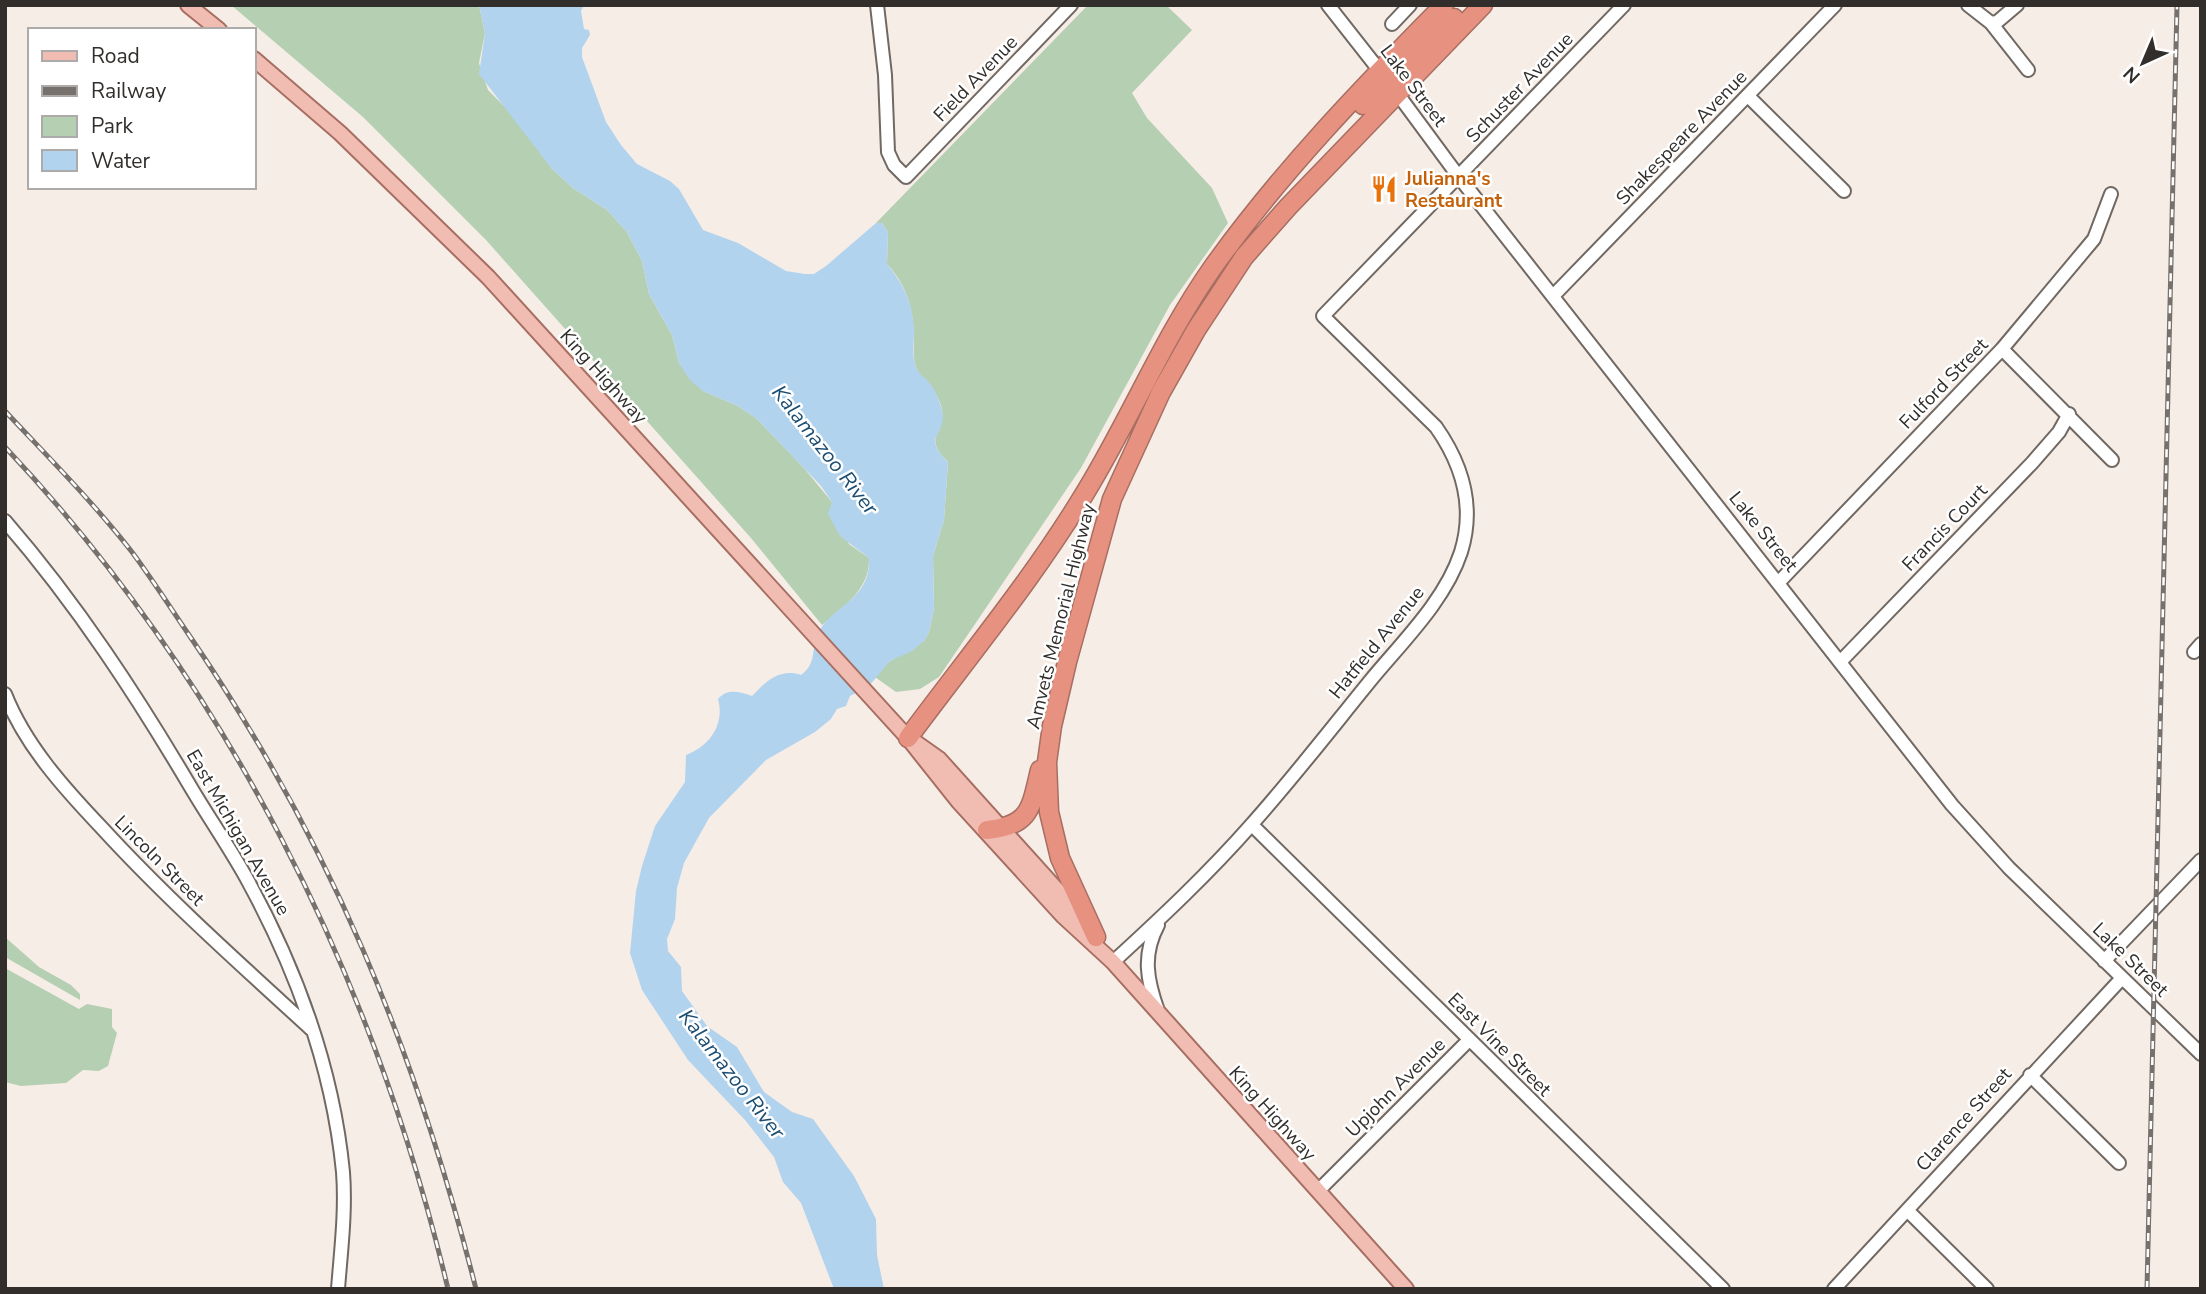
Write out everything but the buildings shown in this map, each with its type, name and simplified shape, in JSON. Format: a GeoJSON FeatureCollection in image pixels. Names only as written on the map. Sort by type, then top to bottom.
{"type":"FeatureCollection","features":[{"type":"Feature","properties":{"kind":"highway","name":"Amvets Memorial Highway"},"geometry":{"type":"LineString","coordinates":[[1096,937],[1068,880],[1054,835],[1047,785],[1052,726],[1089,574],[1112,499],[1128,461],[1196,330],[1228,280],[1388,82],[1444,5]]}},
{"type":"Feature","properties":{"kind":"highway"},"geometry":{"type":"LineString","coordinates":[[1388,82],[1466,5]]}},
{"type":"Feature","properties":{"kind":"highway","name":"Amvets Memorial Highway"},"geometry":{"type":"LineString","coordinates":[[908,738],[1012,600],[1083,496],[1211,270],[1303,153],[1483,5]]}},
{"type":"Feature","properties":{"kind":"highway"},"geometry":{"type":"LineString","coordinates":[[995,829],[1022,820],[1031,806],[1052,726]]}},
{"type":"Feature","properties":{"kind":"main road"},"geometry":{"type":"LineString","coordinates":[[188,5],[217,28]]}},
{"type":"Feature","properties":{"kind":"main road","name":"King Highway"},"geometry":{"type":"LineString","coordinates":[[256,61],[340,133],[488,277],[908,738],[958,801],[995,829],[1096,937],[1113,962]]}},
{"type":"Feature","properties":{"kind":"main road","name":"King Highway"},"geometry":{"type":"LineString","coordinates":[[995,829],[1063,916],[1113,962],[1406,1289]]}},
{"type":"Feature","properties":{"kind":"street","name":"Field Avenue"},"geometry":{"type":"LineString","coordinates":[[881,7],[888,152],[894,165],[906,177],[1071,5]]}},
{"type":"Feature","properties":{"kind":"street","name":"Lake Street"},"geometry":{"type":"LineString","coordinates":[[1328,5],[1459,177],[1978,835],[2201,1054]]}},
{"type":"Feature","properties":{"kind":"street"},"geometry":{"type":"LineString","coordinates":[[1392,24],[1410,5]]}},
{"type":"Feature","properties":{"kind":"street","name":"Schuster Avenue"},"geometry":{"type":"LineString","coordinates":[[1324,316],[1624,5]]}},
{"type":"Feature","properties":{"kind":"street","name":"Shakespeare Avenue"},"geometry":{"type":"LineString","coordinates":[[1554,295],[1835,5]]}},
{"type":"Feature","properties":{"kind":"street"},"geometry":{"type":"LineString","coordinates":[[1968,5],[1991,23],[2028,70]]}},
{"type":"Feature","properties":{"kind":"street"},"geometry":{"type":"LineString","coordinates":[[1991,23],[1997,22],[2017,5]]}},
{"type":"Feature","properties":{"kind":"street"},"geometry":{"type":"LineString","coordinates":[[1748,96],[1844,191]]}},
{"type":"Feature","properties":{"kind":"street","name":"Fulford Street"},"geometry":{"type":"LineString","coordinates":[[1779,582],[2002,349],[2094,239],[2111,194]]}},
{"type":"Feature","properties":{"kind":"street","name":"Hatfield Avenue"},"geometry":{"type":"LineString","coordinates":[[1113,962],[1162,917],[1252,825],[1435,602],[1455,568],[1464,539],[1466,496],[1462,478],[1448,445],[1436,427],[1324,316]]}},
{"type":"Feature","properties":{"kind":"street"},"geometry":{"type":"LineString","coordinates":[[2002,349],[2112,460]]}},
{"type":"Feature","properties":{"kind":"street","name":"Francis Court"},"geometry":{"type":"LineString","coordinates":[[1841,662],[2032,463],[2059,432],[2068,414]]}},
{"type":"Feature","properties":{"kind":"street","name":"East Michigan Avenue"},"geometry":{"type":"LineString","coordinates":[[5,521],[65,594],[143,706],[247,879],[270,923],[314,1032],[331,1097],[343,1172],[338,1289]]}},
{"type":"Feature","properties":{"kind":"street","name":"Lincoln Street"},"geometry":{"type":"LineString","coordinates":[[5,694],[21,726],[74,799],[190,918],[314,1032]]}},
{"type":"Feature","properties":{"kind":"street","name":"East Vine Street"},"geometry":{"type":"LineString","coordinates":[[1252,825],[1723,1289]]}},
{"type":"Feature","properties":{"kind":"street"},"geometry":{"type":"LineString","coordinates":[[2105,961],[2201,860]]}},
{"type":"Feature","properties":{"kind":"street"},"geometry":{"type":"LineString","coordinates":[[1160,1015],[1148,979],[1147,960],[1149,944],[1162,917]]}},
{"type":"Feature","properties":{"kind":"street","name":"Clarence Street"},"geometry":{"type":"LineString","coordinates":[[1834,1289],[2122,978]]}},
{"type":"Feature","properties":{"kind":"street","name":"Upjohn Avenue"},"geometry":{"type":"LineString","coordinates":[[1318,1191],[1469,1040]]}},
{"type":"Feature","properties":{"kind":"street"},"geometry":{"type":"LineString","coordinates":[[2030,1075],[2119,1163]]}},
{"type":"Feature","properties":{"kind":"street"},"geometry":{"type":"LineString","coordinates":[[1907,1210],[1987,1289]]}},
{"type":"Feature","properties":{"kind":"green space"},"geometry":{"type":"Polygon","coordinates":[[[231,5],[479,5],[485,33],[479,63],[488,90],[514,116],[552,169],[573,188],[607,210],[627,232],[642,261],[649,294],[672,335],[679,363],[703,391],[738,406],[757,419],[832,502],[849,544],[869,558],[865,579],[854,597],[822,625],[751,538],[486,240],[363,117],[231,5]]]}},
{"type":"Feature","properties":{"kind":"green space"},"geometry":{"type":"Polygon","coordinates":[[[1088,5],[1166,5],[1192,30],[1132,93],[1147,118],[1212,188],[1228,223],[1170,305],[1081,468],[939,677],[920,689],[896,692],[875,677],[890,661],[924,641],[929,632],[934,609],[933,556],[944,520],[948,462],[935,441],[942,419],[940,403],[917,370],[910,307],[900,280],[887,264],[888,232],[882,223],[876,223],[1088,5]]]}},
{"type":"Feature","properties":{"kind":"green space"},"geometry":{"type":"Polygon","coordinates":[[[5,937],[39,967],[71,985],[80,994],[80,1000],[5,957],[5,937]]]}},
{"type":"Feature","properties":{"kind":"green space"},"geometry":{"type":"Polygon","coordinates":[[[5,968],[79,1009],[87,1004],[112,1009],[112,1027],[117,1033],[108,1066],[99,1071],[83,1070],[66,1083],[21,1086],[5,1082],[5,968]]]}},
{"type":"Feature","properties":{"kind":"water","name":"Kalamazoo River"},"geometry":{"type":"Polygon","coordinates":[[[479,5],[584,5],[581,11],[584,29],[589,30],[590,35],[582,48],[582,57],[606,122],[637,164],[670,181],[679,189],[703,230],[738,243],[786,271],[805,274],[814,274],[826,266],[876,223],[882,223],[888,232],[887,264],[910,303],[914,360],[918,371],[933,388],[942,410],[942,425],[935,441],[948,462],[944,520],[933,556],[934,609],[929,632],[925,640],[912,651],[890,661],[869,686],[850,696],[846,706],[837,709],[831,719],[815,732],[766,760],[709,818],[684,863],[677,888],[675,919],[667,939],[668,951],[681,967],[682,991],[707,1026],[737,1047],[764,1092],[792,1112],[813,1119],[854,1176],[876,1219],[877,1255],[884,1289],[834,1289],[801,1203],[783,1182],[774,1157],[745,1120],[688,1060],[642,990],[630,953],[636,891],[655,826],[685,782],[686,755],[702,746],[714,733],[719,717],[718,699],[730,692],[752,696],[774,677],[786,673],[801,675],[807,670],[817,635],[827,620],[859,592],[868,572],[869,558],[840,536],[828,514],[832,502],[821,486],[757,419],[738,406],[703,391],[689,379],[679,363],[672,335],[649,294],[642,261],[627,232],[607,210],[573,188],[552,169],[479,74],[485,33],[479,5]]]}},
{"type":"Feature","properties":{"kind":"railway"},"geometry":{"type":"LineString","coordinates":[[2147,1289],[2177,5]]}},
{"type":"Feature","properties":{"kind":"railway"},"geometry":{"type":"LineString","coordinates":[[5,411],[132,552],[239,712],[285,790],[326,869],[396,1030],[452,1200],[476,1289]]}},
{"type":"Feature","properties":{"kind":"railway"},"geometry":{"type":"LineString","coordinates":[[5,447],[84,538],[157,634],[223,734],[282,839],[334,947],[379,1059],[417,1173],[448,1289]]}},
{"type":"Feature","properties":{"kind":"place","name":"Julianna's Restaurant"},"geometry":{"type":"Point","coordinates":[1384,189]}}]}
